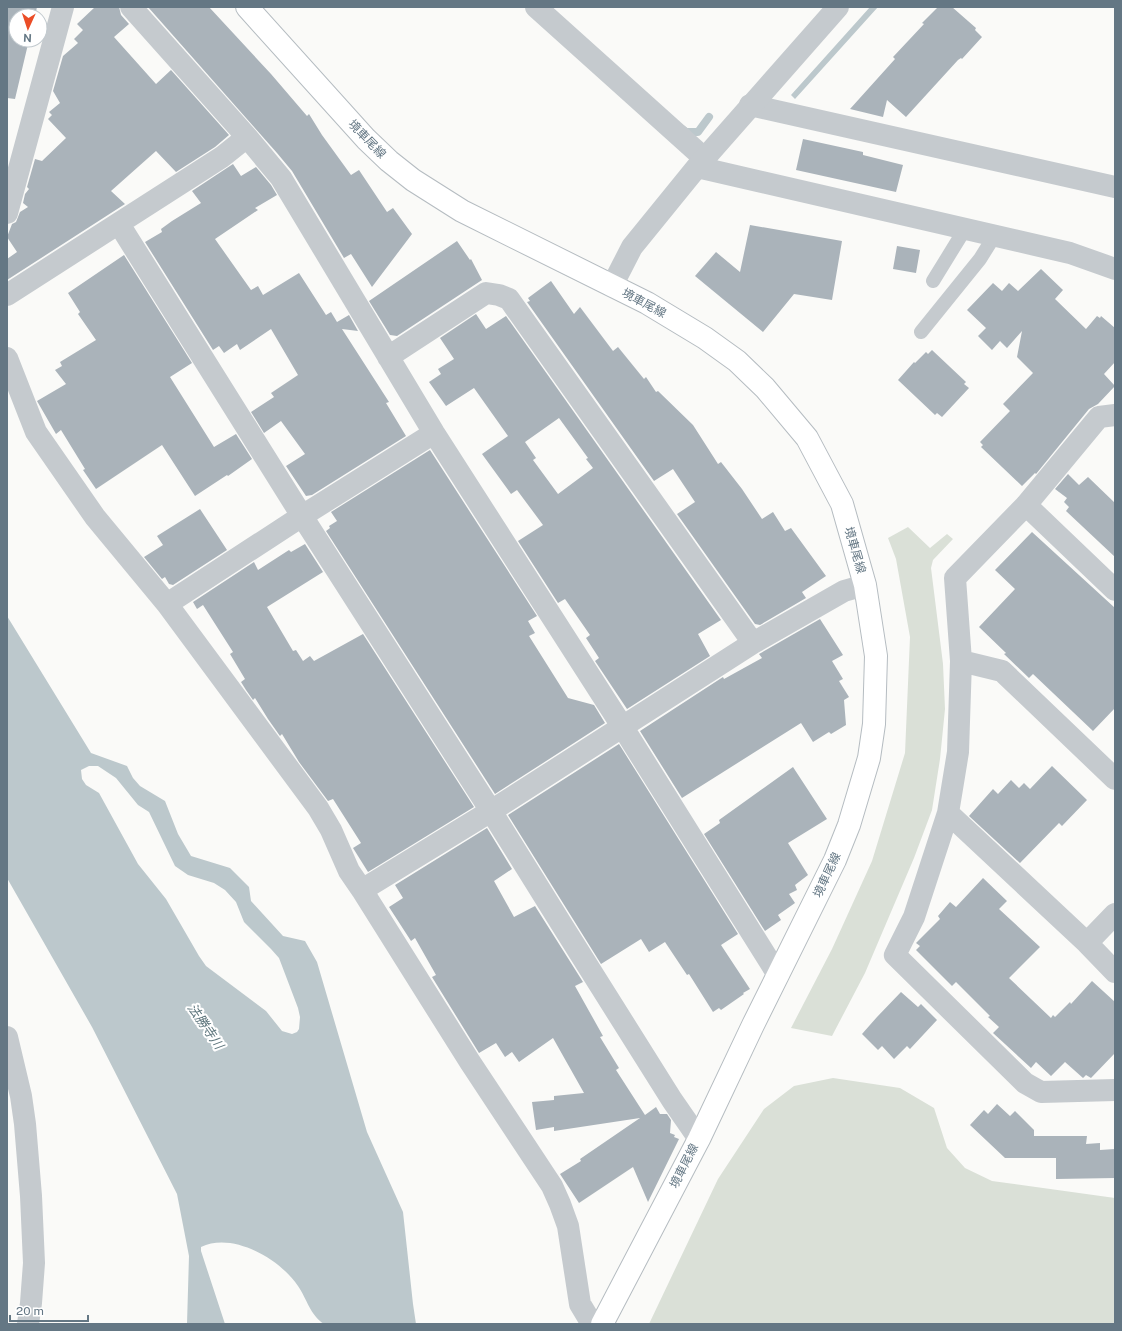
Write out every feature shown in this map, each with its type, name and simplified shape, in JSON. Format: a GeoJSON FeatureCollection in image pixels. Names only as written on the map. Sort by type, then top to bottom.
{"type":"FeatureCollection","features":[{"type":"Feature","properties":{"kind":"main road","name":"境車尾線"},"geometry":{"type":"LineString","coordinates":[[247,7],[366,139],[412,180],[462,211],[647,303],[705,338],[737,361],[765,388],[807,438],[842,504],[865,584],[876,656],[874,724],[869,758],[849,825],[835,860],[778,974],[699,1139],[602,1324]]}},
{"type":"Feature","properties":{"kind":"street"},"geometry":{"type":"LineString","coordinates":[[7,213],[62,7]]}},
{"type":"Feature","properties":{"kind":"street"},"geometry":{"type":"LineString","coordinates":[[131,7],[247,137],[281,178],[434,433],[622,726],[778,974]]}},
{"type":"Feature","properties":{"kind":"street"},"geometry":{"type":"LineString","coordinates":[[536,7],[701,162],[1070,253],[1115,269]]}},
{"type":"Feature","properties":{"kind":"street"},"geometry":{"type":"LineString","coordinates":[[612,286],[632,247],[701,162],[838,7]]}},
{"type":"Feature","properties":{"kind":"street"},"geometry":{"type":"LineString","coordinates":[[750,105],[1115,187]]}},
{"type":"Feature","properties":{"kind":"street"},"geometry":{"type":"LineString","coordinates":[[7,295],[222,157],[247,137]]}},
{"type":"Feature","properties":{"kind":"street"},"geometry":{"type":"LineString","coordinates":[[119,224],[302,516],[491,811],[672,1100],[699,1139]]}},
{"type":"Feature","properties":{"kind":"street"},"geometry":{"type":"LineString","coordinates":[[388,357],[486,293],[499,295],[509,299],[753,643]]}},
{"type":"Feature","properties":{"kind":"street"},"geometry":{"type":"LineString","coordinates":[[7,358],[36,432],[95,517],[167,604],[318,808],[331,830],[349,871],[470,1062],[552,1186],[568,1226],[580,1304],[592,1324]]}},
{"type":"Feature","properties":{"kind":"street"},"geometry":{"type":"LineString","coordinates":[[1115,415],[1099,417],[1026,505],[955,578],[961,661],[958,752],[948,813],[914,917],[895,956],[1025,1083],[1041,1092],[1115,1090]]}},
{"type":"Feature","properties":{"kind":"street"},"geometry":{"type":"LineString","coordinates":[[167,604],[302,516],[434,433]]}},
{"type":"Feature","properties":{"kind":"street"},"geometry":{"type":"LineString","coordinates":[[1026,505],[1115,590]]}},
{"type":"Feature","properties":{"kind":"street"},"geometry":{"type":"LineString","coordinates":[[362,890],[491,811],[753,643],[844,591],[865,584]]}},
{"type":"Feature","properties":{"kind":"street"},"geometry":{"type":"LineString","coordinates":[[961,661],[1002,671],[1115,779]]}},
{"type":"Feature","properties":{"kind":"street"},"geometry":{"type":"LineString","coordinates":[[948,813],[1087,943],[1115,972]]}},
{"type":"Feature","properties":{"kind":"street"},"geometry":{"type":"LineString","coordinates":[[1087,943],[1115,914]]}},
{"type":"Feature","properties":{"kind":"street"},"geometry":{"type":"LineString","coordinates":[[7,1037],[21,1096],[25,1124],[30,1189],[34,1263],[28,1324]]}},
{"type":"Feature","properties":{"kind":"lane"},"geometry":{"type":"LineString","coordinates":[[933,281],[965,228]]}},
{"type":"Feature","properties":{"kind":"lane"},"geometry":{"type":"LineString","coordinates":[[921,332],[980,259],[995,235]]}},
{"type":"Feature","properties":{"kind":"shaded area"},"geometry":{"type":"Polygon","coordinates":[[[908,527],[930,548],[947,534],[953,539],[933,560],[931,568],[943,664],[945,709],[940,759],[932,810],[914,858],[865,973],[832,1036],[791,1028],[832,949],[872,861],[905,753],[910,637],[896,559],[888,538],[908,527]]]}},
{"type":"Feature","properties":{"kind":"shaded area"},"geometry":{"type":"Polygon","coordinates":[[[833,1078],[900,1088],[934,1108],[947,1148],[965,1168],[992,1181],[1115,1198],[1115,1324],[649,1324],[718,1179],[764,1109],[794,1086],[833,1078]]]}},
{"type":"Feature","properties":{"kind":"water"},"geometry":{"type":"Polygon","coordinates":[[[870,7],[878,7],[795,99],[791,95],[870,7]]]}},
{"type":"Feature","properties":{"kind":"water","name":"法勝寺川"},"geometry":{"type":"Polygon","coordinates":[[[7,616],[91,753],[127,766],[133,778],[140,786],[165,801],[178,834],[191,856],[230,868],[249,887],[251,901],[283,936],[305,941],[317,962],[367,1132],[403,1212],[416,1324],[324,1324],[315,1316],[298,1286],[290,1276],[268,1258],[241,1245],[214,1243],[201,1247],[201,1251],[225,1324],[187,1324],[189,1256],[177,1194],[92,1027],[7,878],[7,616]],[[89,766],[81,770],[82,779],[86,785],[99,793],[138,864],[166,899],[206,966],[266,1011],[282,1031],[292,1034],[297,1032],[299,1029],[300,1017],[298,1008],[279,958],[244,922],[236,902],[225,890],[214,883],[188,875],[175,866],[149,812],[138,805],[116,778],[98,766],[89,766]]]}},
{"type":"Feature","properties":{"kind":"building"},"geometry":{"type":"Polygon","coordinates":[[[7,7],[37,7],[8,8],[8,48],[27,48],[15,99],[7,98],[7,7]]]}},
{"type":"Feature","properties":{"kind":"building"},"geometry":{"type":"Polygon","coordinates":[[[95,7],[119,7],[121,15],[129,24],[114,37],[156,84],[171,70],[229,135],[215,147],[176,172],[156,151],[111,191],[125,204],[7,280],[7,259],[17,252],[7,237],[12,224],[16,222],[20,212],[28,207],[23,203],[25,194],[29,189],[27,187],[35,159],[42,161],[66,138],[48,119],[52,115],[49,112],[60,103],[53,91],[63,56],[78,43],[74,39],[83,30],[77,24],[95,7]]]}},
{"type":"Feature","properties":{"kind":"building"},"geometry":{"type":"Polygon","coordinates":[[[148,7],[209,7],[271,74],[307,116],[309,114],[322,135],[351,175],[359,170],[387,212],[393,208],[412,234],[372,287],[351,254],[344,258],[292,171],[148,7]]]}},
{"type":"Feature","properties":{"kind":"building"},"geometry":{"type":"Polygon","coordinates":[[[938,7],[952,7],[976,28],[975,30],[982,37],[962,59],[961,58],[958,60],[906,117],[887,100],[883,117],[850,109],[895,59],[893,57],[924,24],[922,23],[938,7]]]}},
{"type":"Feature","properties":{"kind":"building"},"geometry":{"type":"Polygon","coordinates":[[[803,139],[863,152],[863,155],[903,165],[896,192],[796,170],[803,139]]]}},
{"type":"Feature","properties":{"kind":"building"},"geometry":{"type":"Polygon","coordinates":[[[233,164],[241,176],[256,167],[277,195],[255,208],[258,210],[215,239],[251,290],[258,286],[263,295],[299,273],[326,315],[331,312],[337,322],[349,315],[358,331],[342,329],[389,402],[386,403],[406,436],[312,495],[306,496],[286,466],[305,454],[281,421],[264,433],[251,412],[274,397],[271,393],[298,375],[271,329],[240,350],[237,344],[224,353],[219,346],[213,350],[145,242],[162,232],[161,229],[172,221],[201,203],[192,191],[233,164]]]}},
{"type":"Feature","properties":{"kind":"building"},"geometry":{"type":"Polygon","coordinates":[[[750,225],[842,241],[832,300],[794,294],[763,332],[695,276],[716,252],[740,272],[750,225]]]}},
{"type":"Feature","properties":{"kind":"building"},"geometry":{"type":"Polygon","coordinates":[[[457,241],[470,260],[471,259],[482,280],[397,336],[390,335],[369,301],[457,241]]]}},
{"type":"Feature","properties":{"kind":"building"},"geometry":{"type":"Polygon","coordinates":[[[897,246],[920,250],[916,273],[893,269],[897,246]]]}},
{"type":"Feature","properties":{"kind":"building"},"geometry":{"type":"Polygon","coordinates":[[[124,255],[192,363],[170,377],[214,447],[236,434],[252,459],[195,496],[162,445],[96,489],[83,470],[85,469],[61,430],[56,434],[37,401],[66,384],[55,370],[62,366],[60,362],[96,340],[78,314],[80,312],[68,293],[124,255]]]}},
{"type":"Feature","properties":{"kind":"building"},"geometry":{"type":"Polygon","coordinates":[[[1041,269],[1063,290],[1055,299],[1086,329],[1097,316],[1100,318],[1101,316],[1115,328],[1115,362],[1104,374],[1115,386],[1098,404],[1089,409],[1036,474],[1035,473],[1022,486],[981,447],[983,445],[980,442],[1010,411],[1003,404],[1033,373],[1017,357],[1022,331],[1007,348],[1000,341],[992,350],[978,336],[986,328],[967,310],[993,283],[1002,291],[1009,283],[1018,291],[1041,269]]]}},
{"type":"Feature","properties":{"kind":"building"},"geometry":{"type":"Polygon","coordinates":[[[551,281],[574,314],[580,307],[613,351],[618,347],[644,379],[646,377],[656,392],[658,391],[693,425],[718,464],[721,462],[742,489],[762,519],[773,512],[785,531],[791,528],[826,576],[802,592],[806,598],[760,625],[755,624],[677,514],[695,502],[673,469],[654,481],[527,302],[530,301],[528,298],[551,281]]]}},
{"type":"Feature","properties":{"kind":"building"},"geometry":{"type":"Polygon","coordinates":[[[476,314],[486,329],[506,316],[721,620],[698,634],[710,656],[627,709],[595,661],[599,658],[586,638],[590,635],[565,599],[558,603],[518,541],[543,525],[517,490],[511,494],[482,454],[508,436],[474,388],[446,406],[429,382],[441,374],[438,369],[454,359],[440,338],[476,314]],[[559,418],[525,442],[536,458],[533,460],[558,494],[593,468],[586,459],[588,458],[559,418]]]}},
{"type":"Feature","properties":{"kind":"building"},"geometry":{"type":"Polygon","coordinates":[[[932,350],[966,382],[964,384],[969,388],[942,417],[937,413],[935,415],[898,380],[914,362],[915,363],[926,352],[928,354],[932,350]]]}},
{"type":"Feature","properties":{"kind":"building"},"geometry":{"type":"Polygon","coordinates":[[[430,450],[537,616],[528,621],[535,633],[529,636],[568,698],[594,705],[605,723],[495,794],[326,531],[330,528],[329,526],[337,521],[331,512],[430,450]]]}},
{"type":"Feature","properties":{"kind":"building"},"geometry":{"type":"Polygon","coordinates":[[[1068,474],[1079,485],[1088,477],[1115,503],[1115,557],[1066,511],[1069,507],[1064,502],[1067,498],[1055,489],[1068,474]]]}},
{"type":"Feature","properties":{"kind":"building"},"geometry":{"type":"Polygon","coordinates":[[[200,509],[227,550],[173,585],[169,584],[165,577],[162,579],[144,557],[163,545],[157,536],[200,509]]]}},
{"type":"Feature","properties":{"kind":"building"},"geometry":{"type":"Polygon","coordinates":[[[1032,532],[1115,608],[1115,708],[1093,731],[1033,674],[1029,678],[979,627],[1015,589],[995,570],[1032,532]]]}},
{"type":"Feature","properties":{"kind":"building"},"geometry":{"type":"Polygon","coordinates":[[[305,544],[323,572],[267,607],[293,651],[296,650],[303,661],[310,656],[314,661],[363,634],[474,807],[368,872],[353,848],[361,843],[333,799],[328,801],[299,762],[282,734],[280,736],[255,698],[253,700],[241,682],[245,679],[230,654],[233,652],[203,605],[197,609],[193,602],[254,562],[258,570],[289,550],[291,552],[305,544]]]}},
{"type":"Feature","properties":{"kind":"building"},"geometry":{"type":"Polygon","coordinates":[[[820,619],[843,655],[832,661],[843,679],[839,681],[849,697],[844,700],[846,725],[831,734],[829,732],[813,742],[801,723],[682,798],[640,731],[723,677],[724,679],[762,658],[759,654],[820,619]]]}},
{"type":"Feature","properties":{"kind":"building"},"geometry":{"type":"Polygon","coordinates":[[[619,744],[738,934],[721,945],[750,989],[721,1010],[719,1008],[713,1012],[689,974],[687,975],[665,942],[649,952],[641,939],[601,964],[508,815],[619,744]]]}},
{"type":"Feature","properties":{"kind":"building"},"geometry":{"type":"Polygon","coordinates":[[[1052,766],[1087,800],[1062,826],[1059,823],[1020,863],[969,816],[993,789],[998,794],[1011,780],[1019,788],[1024,783],[1030,789],[1052,766]]]}},
{"type":"Feature","properties":{"kind":"building"},"geometry":{"type":"Polygon","coordinates":[[[793,767],[827,819],[788,843],[808,875],[795,885],[797,890],[789,894],[795,903],[778,915],[781,920],[765,931],[704,834],[720,823],[719,820],[793,767]]]}},
{"type":"Feature","properties":{"kind":"building"},"geometry":{"type":"Polygon","coordinates":[[[487,828],[512,869],[494,881],[514,917],[535,906],[583,982],[575,986],[603,1036],[600,1037],[619,1068],[616,1070],[645,1115],[656,1107],[660,1114],[667,1114],[671,1120],[670,1133],[679,1139],[648,1202],[633,1167],[579,1203],[560,1174],[581,1161],[580,1159],[640,1118],[554,1131],[554,1127],[536,1130],[532,1102],[554,1100],[554,1096],[584,1093],[553,1038],[519,1062],[512,1052],[505,1057],[496,1043],[479,1053],[432,977],[436,975],[415,938],[411,941],[389,907],[403,898],[395,885],[487,828]]]}},
{"type":"Feature","properties":{"kind":"building"},"geometry":{"type":"Polygon","coordinates":[[[983,878],[1007,901],[999,909],[1040,947],[1009,978],[1051,1018],[1053,1015],[1055,1017],[1070,1002],[1071,1004],[1092,981],[1115,1002],[1115,1053],[1091,1078],[1086,1075],[1083,1078],[1065,1062],[1051,1076],[1036,1062],[1031,1068],[993,1033],[999,1027],[988,1017],[990,1016],[956,982],[952,986],[916,950],[920,946],[916,943],[940,919],[938,916],[950,902],[956,907],[983,878]]]}},
{"type":"Feature","properties":{"kind":"building"},"geometry":{"type":"Polygon","coordinates":[[[901,992],[918,1007],[921,1004],[937,1020],[910,1049],[907,1046],[894,1059],[882,1046],[878,1050],[862,1034],[901,992]]]}},
{"type":"Feature","properties":{"kind":"building"},"geometry":{"type":"Polygon","coordinates":[[[997,1104],[1010,1116],[1015,1111],[1034,1130],[1034,1136],[1087,1136],[1086,1144],[1100,1143],[1100,1150],[1115,1149],[1115,1178],[1056,1179],[1056,1158],[1005,1158],[970,1125],[984,1110],[988,1114],[997,1104]]]}},
{"type":"Feature","properties":{"kind":"waterway"},"geometry":{"type":"LineString","coordinates":[[682,129],[686,132],[698,132],[709,117]]}}]}
